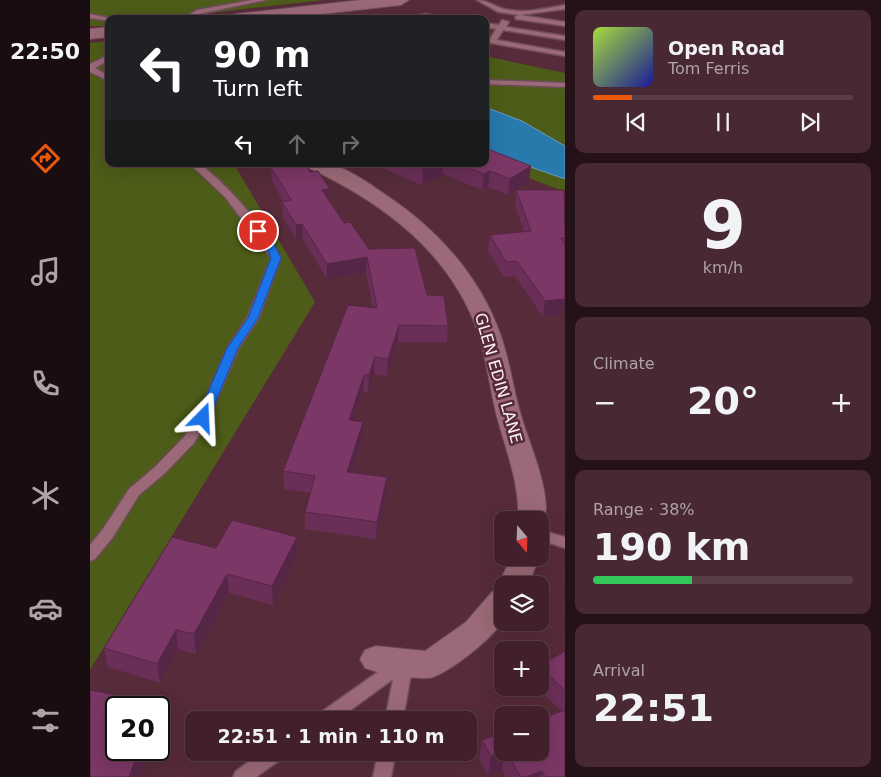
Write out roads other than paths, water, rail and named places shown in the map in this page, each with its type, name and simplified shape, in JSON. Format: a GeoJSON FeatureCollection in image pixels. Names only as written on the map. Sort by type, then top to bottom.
{"type":"FeatureCollection","features":[{"type":"Feature","properties":{"kind":"street"},"geometry":{"type":"LineString","coordinates":[[270,15],[402,0]]}},
{"type":"Feature","properties":{"kind":"street"},"geometry":{"type":"LineString","coordinates":[[90,34],[105,32]]}},
{"type":"Feature","properties":{"kind":"street","name":"GLEN EDIN LANE"},"geometry":{"type":"LineString","coordinates":[[321,167],[372,192],[403,213],[432,239],[455,268],[475,300],[490,336],[504,398],[526,473],[534,511]]}},
{"type":"Feature","properties":{"kind":"street"},"geometry":{"type":"LineString","coordinates":[[376,658],[430,665],[477,631],[494,610]]}},
{"type":"Feature","properties":{"kind":"lane"},"geometry":{"type":"LineString","coordinates":[[194,15],[198,12],[263,0]]}},
{"type":"Feature","properties":{"kind":"lane"},"geometry":{"type":"LineString","coordinates":[[480,0],[491,9],[565,24]]}},
{"type":"Feature","properties":{"kind":"lane"},"geometry":{"type":"LineString","coordinates":[[510,14],[565,9]]}},
{"type":"Feature","properties":{"kind":"lane"},"geometry":{"type":"LineString","coordinates":[[489,40],[501,28],[510,14]]}},
{"type":"Feature","properties":{"kind":"lane"},"geometry":{"type":"LineString","coordinates":[[90,16],[105,18]]}},
{"type":"Feature","properties":{"kind":"lane"},"geometry":{"type":"LineString","coordinates":[[489,26],[565,38]]}},
{"type":"Feature","properties":{"kind":"lane"},"geometry":{"type":"LineString","coordinates":[[489,41],[565,54]]}},
{"type":"Feature","properties":{"kind":"lane"},"geometry":{"type":"LineString","coordinates":[[105,59],[91,67],[92,70],[105,77]]}},
{"type":"Feature","properties":{"kind":"lane"},"geometry":{"type":"LineString","coordinates":[[489,82],[565,85]]}},
{"type":"Feature","properties":{"kind":"lane"},"geometry":{"type":"LineString","coordinates":[[90,555],[108,533],[134,492],[160,470],[189,440],[203,418],[233,348],[253,318],[276,258],[269,244],[246,217],[238,204],[220,184],[198,167]]}},
{"type":"Feature","properties":{"kind":"lane"},"geometry":{"type":"LineString","coordinates":[[549,539],[565,543]]}},
{"type":"Feature","properties":{"kind":"lane"},"geometry":{"type":"LineString","coordinates":[[336,711],[405,662]]}},
{"type":"Feature","properties":{"kind":"lane"},"geometry":{"type":"LineString","coordinates":[[396,711],[405,662]]}},
{"type":"Feature","properties":{"kind":"lane"},"geometry":{"type":"LineString","coordinates":[[242,777],[264,761]]}},
{"type":"Feature","properties":{"kind":"lane"},"geometry":{"type":"LineString","coordinates":[[382,777],[385,761]]}},
{"type":"Feature","properties":{"kind":"water"},"geometry":{"type":"Polygon","coordinates":[[[489,109],[522,121],[565,146],[565,179],[489,152],[489,109]]]}}]}
